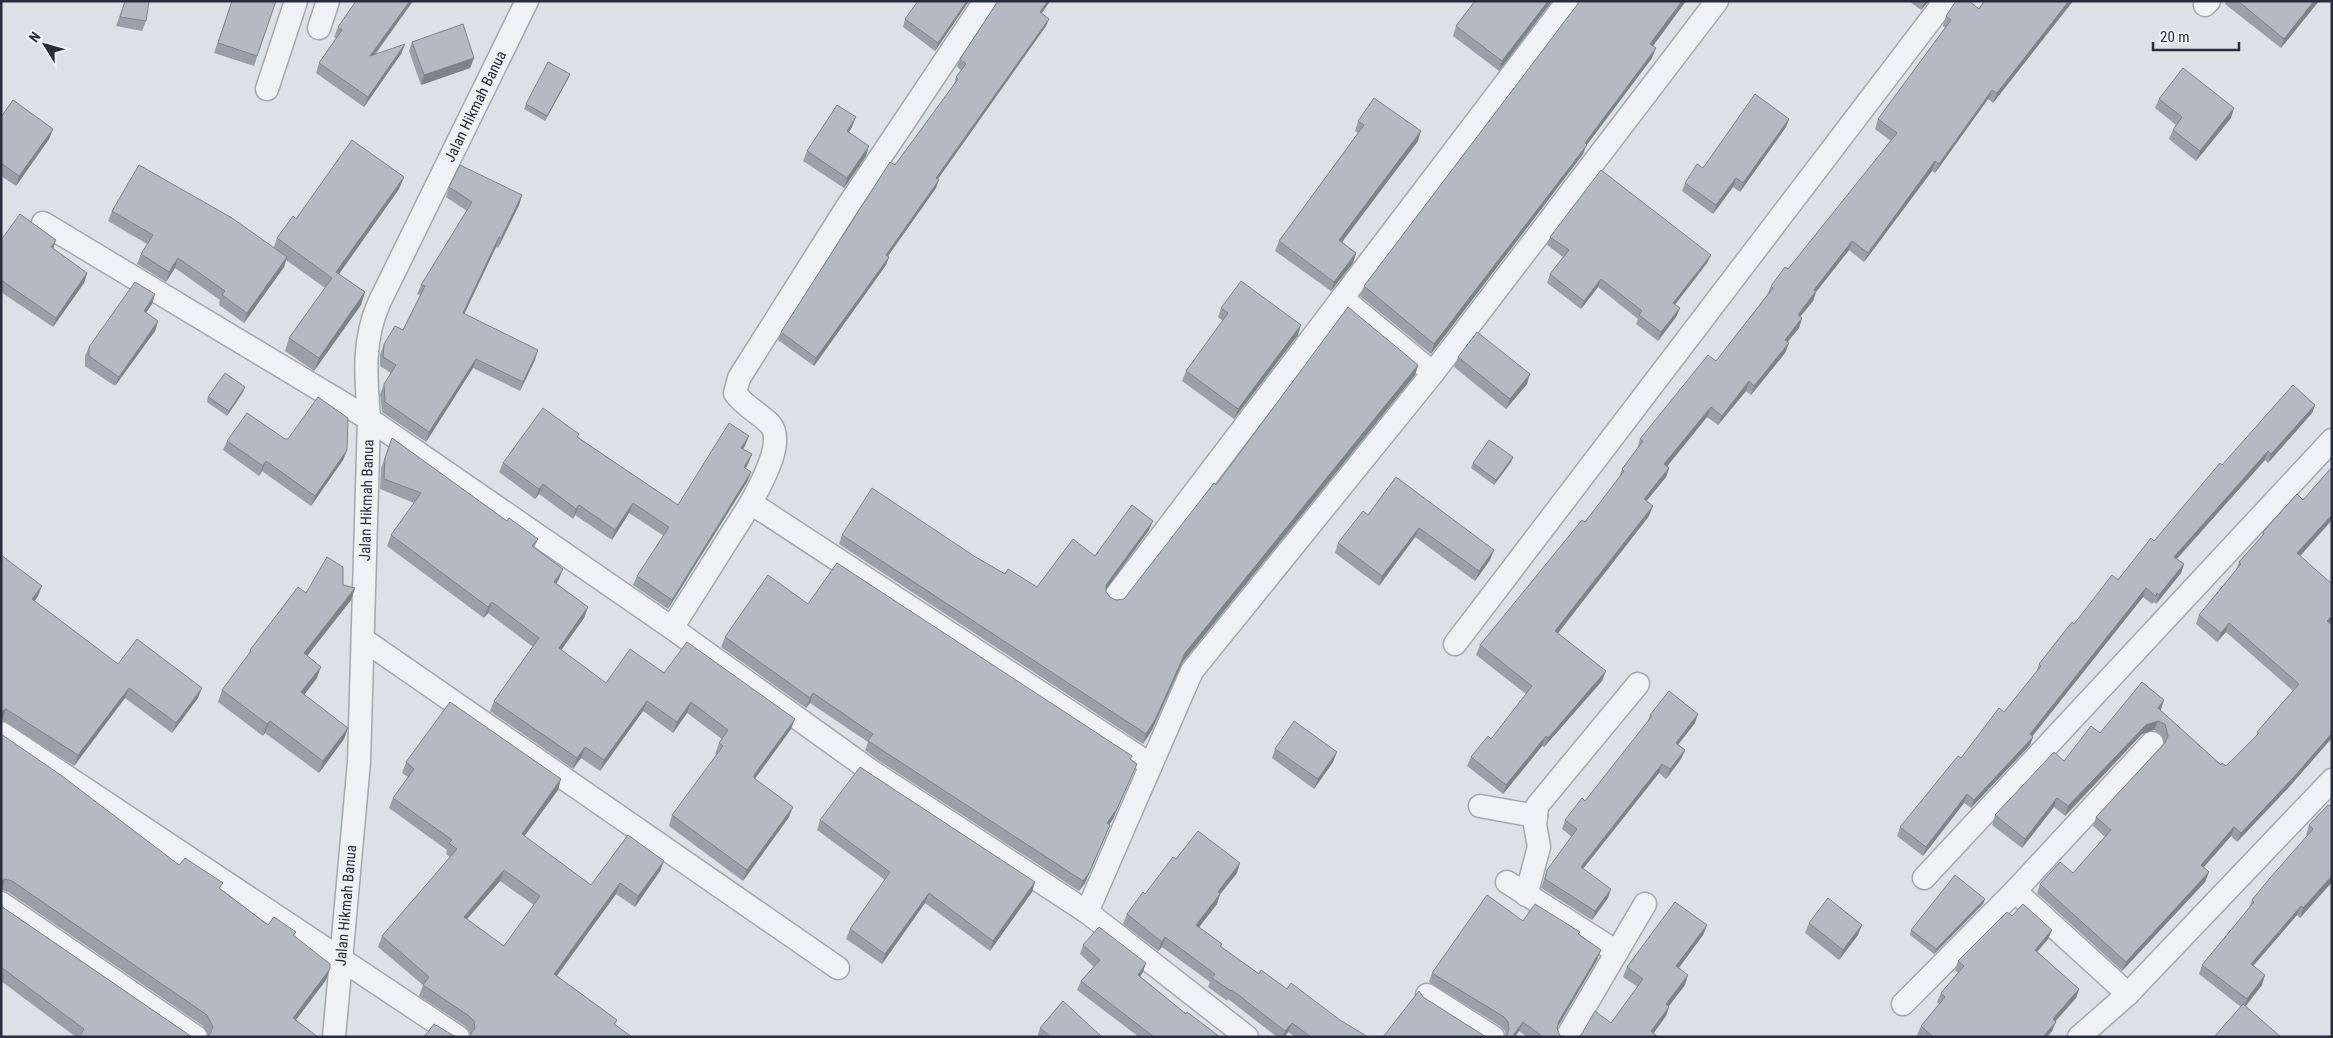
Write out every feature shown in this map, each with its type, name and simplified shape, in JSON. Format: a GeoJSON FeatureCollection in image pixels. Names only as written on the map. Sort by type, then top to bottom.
{"type":"FeatureCollection","features":[{"type":"Feature","properties":{"kind":"street"},"geometry":{"type":"LineString","coordinates":[[266,89],[296,1]]}},
{"type":"Feature","properties":{"kind":"street"},"geometry":{"type":"LineString","coordinates":[[319,28],[328,1]]}},
{"type":"Feature","properties":{"kind":"street","name":"Jalan Hikmah Banua"},"geometry":{"type":"LineString","coordinates":[[334,1037],[343,960],[359,762],[369,418],[365,369],[366,345],[371,321],[527,1]]}},
{"type":"Feature","properties":{"kind":"street"},"geometry":{"type":"LineString","coordinates":[[672,628],[751,503],[773,454],[776,435],[771,425],[740,400],[735,393],[739,378],[853,199],[984,1]]}},
{"type":"Feature","properties":{"kind":"street"},"geometry":{"type":"LineString","coordinates":[[1115,597],[1568,1]]}},
{"type":"Feature","properties":{"kind":"street"},"geometry":{"type":"LineString","coordinates":[[1087,912],[1192,671],[1433,373],[1716,1]]}},
{"type":"Feature","properties":{"kind":"street"},"geometry":{"type":"LineString","coordinates":[[1455,644],[1945,1]]}},
{"type":"Feature","properties":{"kind":"street"},"geometry":{"type":"LineString","coordinates":[[43,223],[369,418],[672,628],[871,771],[1087,912],[1247,1037]]}},
{"type":"Feature","properties":{"kind":"street"},"geometry":{"type":"LineString","coordinates":[[1342,298],[1433,373]]}},
{"type":"Feature","properties":{"kind":"street"},"geometry":{"type":"LineString","coordinates":[[1924,878],[2332,440]]}},
{"type":"Feature","properties":{"kind":"street"},"geometry":{"type":"LineString","coordinates":[[751,503],[1151,765]]}},
{"type":"Feature","properties":{"kind":"street"},"geometry":{"type":"LineString","coordinates":[[364,640],[838,968]]}},
{"type":"Feature","properties":{"kind":"street"},"geometry":{"type":"LineString","coordinates":[[1526,895],[1539,847],[1535,825],[1538,806],[1638,684]]}},
{"type":"Feature","properties":{"kind":"street"},"geometry":{"type":"LineString","coordinates":[[1,733],[458,1037]]}},
{"type":"Feature","properties":{"kind":"street"},"geometry":{"type":"LineString","coordinates":[[1903,1004],[2014,891],[2152,743]]}},
{"type":"Feature","properties":{"kind":"street"},"geometry":{"type":"LineString","coordinates":[[2079,1037],[2128,994],[2332,780]]}},
{"type":"Feature","properties":{"kind":"street"},"geometry":{"type":"LineString","coordinates":[[1480,806],[1536,816]]}},
{"type":"Feature","properties":{"kind":"street"},"geometry":{"type":"LineString","coordinates":[[1507,882],[1617,952]]}},
{"type":"Feature","properties":{"kind":"street"},"geometry":{"type":"LineString","coordinates":[[2014,891],[2128,994]]}},
{"type":"Feature","properties":{"kind":"street"},"geometry":{"type":"LineString","coordinates":[[1,903],[196,1037]]}},
{"type":"Feature","properties":{"kind":"street"},"geometry":{"type":"LineString","coordinates":[[1567,1037],[1645,904]]}},
{"type":"Feature","properties":{"kind":"street"},"geometry":{"type":"LineString","coordinates":[[1427,995],[1493,1037]]}},
{"type":"Feature","properties":{"kind":"building"},"geometry":{"type":"Polygon","coordinates":[[[125,1],[149,1],[146,21],[120,17],[125,1]]]}},
{"type":"Feature","properties":{"kind":"building"},"geometry":{"type":"Polygon","coordinates":[[[232,1],[276,1],[257,56],[218,43],[232,1]]]}},
{"type":"Feature","properties":{"kind":"building"},"geometry":{"type":"Polygon","coordinates":[[[356,1],[410,1],[370,56],[405,44],[368,97],[319,63],[342,30],[338,27],[356,1]]]}},
{"type":"Feature","properties":{"kind":"building"},"geometry":{"type":"Polygon","coordinates":[[[918,1],[967,1],[938,43],[905,19],[918,1]]]}},
{"type":"Feature","properties":{"kind":"building"},"geometry":{"type":"Polygon","coordinates":[[[998,1],[1048,1],[1040,12],[1049,19],[936,178],[939,180],[886,255],[889,257],[816,358],[781,332],[890,162],[895,165],[958,79],[956,77],[966,64],[960,59],[998,1]]]}},
{"type":"Feature","properties":{"kind":"building"},"geometry":{"type":"Polygon","coordinates":[[[1475,1],[1548,1],[1502,61],[1456,26],[1475,1]]]}},
{"type":"Feature","properties":{"kind":"building"},"geometry":{"type":"Polygon","coordinates":[[[1580,1],[1682,1],[1650,44],[1656,48],[1585,143],[1587,145],[1434,344],[1364,286],[1580,1]]]}},
{"type":"Feature","properties":{"kind":"building"},"geometry":{"type":"Polygon","coordinates":[[[1956,1],[1969,1],[1979,9],[1984,1],[2069,1],[1997,93],[1992,90],[1939,164],[1935,161],[1868,253],[1852,241],[1814,290],[1816,291],[1798,315],[1802,318],[1785,340],[1789,343],[1754,386],[1749,381],[1722,416],[1711,407],[1664,464],[1669,468],[1644,499],[1653,506],[1555,631],[1606,671],[1548,738],[1546,736],[1506,785],[1471,757],[1488,736],[1491,739],[1532,686],[1480,645],[1582,520],[1585,522],[1624,471],[1622,469],[1643,441],[1640,439],[1708,355],[1716,361],[1773,288],[1771,286],[1785,267],[1788,269],[1897,133],[1878,119],[1951,20],[1946,16],[1956,1]]]}},
{"type":"Feature","properties":{"kind":"building"},"geometry":{"type":"Polygon","coordinates":[[[2238,1],[2314,1],[2284,39],[2238,1]]]}},
{"type":"Feature","properties":{"kind":"building"},"geometry":{"type":"Polygon","coordinates":[[[463,24],[474,58],[424,75],[412,42],[463,24]]]}},
{"type":"Feature","properties":{"kind":"building"},"geometry":{"type":"Polygon","coordinates":[[[548,62],[570,74],[547,116],[526,104],[548,62]]]}},
{"type":"Feature","properties":{"kind":"building"},"geometry":{"type":"Polygon","coordinates":[[[2183,68],[2234,108],[2200,151],[2173,130],[2182,117],[2159,99],[2183,68]]]}},
{"type":"Feature","properties":{"kind":"building"},"geometry":{"type":"Polygon","coordinates":[[[1755,94],[1789,119],[1743,183],[1736,178],[1716,205],[1685,183],[1697,164],[1703,168],[1755,94]]]}},
{"type":"Feature","properties":{"kind":"building"},"geometry":{"type":"Polygon","coordinates":[[[1374,98],[1421,131],[1339,240],[1356,253],[1334,282],[1279,241],[1364,125],[1358,121],[1374,98]]]}},
{"type":"Feature","properties":{"kind":"building"},"geometry":{"type":"Polygon","coordinates":[[[13,100],[53,129],[19,176],[1,163],[1,117],[13,100]]]}},
{"type":"Feature","properties":{"kind":"building"},"geometry":{"type":"Polygon","coordinates":[[[837,105],[856,117],[847,131],[869,146],[847,178],[807,151],[837,105]]]}},
{"type":"Feature","properties":{"kind":"building"},"geometry":{"type":"Polygon","coordinates":[[[352,140],[404,177],[336,272],[365,292],[319,358],[289,338],[332,278],[277,238],[293,216],[296,219],[352,140]]]}},
{"type":"Feature","properties":{"kind":"building"},"geometry":{"type":"Polygon","coordinates":[[[139,165],[232,218],[287,257],[247,313],[222,295],[225,291],[178,258],[169,272],[141,254],[153,235],[112,211],[139,165]]]}},
{"type":"Feature","properties":{"kind":"building"},"geometry":{"type":"Polygon","coordinates":[[[460,165],[522,195],[501,238],[499,237],[463,313],[538,350],[523,382],[476,359],[429,432],[385,402],[384,384],[396,365],[383,357],[384,344],[395,326],[403,330],[425,286],[421,285],[472,202],[449,187],[460,165]]]}},
{"type":"Feature","properties":{"kind":"building"},"geometry":{"type":"Polygon","coordinates":[[[1601,170],[1711,255],[1673,303],[1680,308],[1661,332],[1639,315],[1642,311],[1601,279],[1584,301],[1550,274],[1569,250],[1550,237],[1601,170]]]}},
{"type":"Feature","properties":{"kind":"building"},"geometry":{"type":"Polygon","coordinates":[[[20,214],[56,240],[51,247],[87,273],[56,318],[1,280],[1,240],[20,214]]]}},
{"type":"Feature","properties":{"kind":"building"},"geometry":{"type":"Polygon","coordinates":[[[1241,281],[1301,325],[1238,409],[1186,371],[1228,313],[1221,308],[1241,281]]]}},
{"type":"Feature","properties":{"kind":"building"},"geometry":{"type":"Polygon","coordinates":[[[135,282],[155,294],[144,311],[158,321],[119,377],[89,356],[89,347],[135,282]]]}},
{"type":"Feature","properties":{"kind":"building"},"geometry":{"type":"Polygon","coordinates":[[[1348,307],[1418,365],[1185,653],[1155,720],[1146,734],[842,535],[872,488],[974,556],[1005,574],[1008,569],[1037,587],[1073,539],[1095,556],[1132,505],[1153,521],[1106,585],[1106,592],[1110,597],[1116,600],[1124,599],[1214,483],[1216,485],[1348,307]]]}},
{"type":"Feature","properties":{"kind":"building"},"geometry":{"type":"Polygon","coordinates":[[[1477,332],[1530,374],[1510,399],[1458,357],[1477,332]]]}},
{"type":"Feature","properties":{"kind":"building"},"geometry":{"type":"Polygon","coordinates":[[[225,373],[245,387],[229,411],[208,397],[225,373]]]}},
{"type":"Feature","properties":{"kind":"building"},"geometry":{"type":"Polygon","coordinates":[[[2293,385],[2315,405],[2271,454],[2268,451],[2174,557],[2184,564],[2159,595],[2157,593],[2156,596],[2146,588],[2030,734],[2033,737],[1974,800],[1967,794],[1926,847],[1900,827],[1958,756],[1961,758],[1999,708],[2004,712],[2041,666],[2039,664],[2072,622],[2074,624],[2112,575],[2118,580],[2151,538],[2154,541],[2220,463],[2222,465],[2293,385]]]}},
{"type":"Feature","properties":{"kind":"building"},"geometry":{"type":"Polygon","coordinates":[[[318,397],[348,418],[347,450],[315,496],[266,461],[263,466],[227,441],[247,413],[285,439],[288,439],[318,397]]]}},
{"type":"Feature","properties":{"kind":"building"},"geometry":{"type":"Polygon","coordinates":[[[543,408],[579,434],[577,437],[678,505],[729,423],[749,436],[741,448],[752,454],[744,467],[751,472],[672,600],[637,576],[669,527],[633,503],[615,530],[579,505],[576,509],[543,484],[539,489],[503,463],[543,408]]]}},
{"type":"Feature","properties":{"kind":"building"},"geometry":{"type":"Polygon","coordinates":[[[392,438],[507,521],[509,518],[538,539],[532,546],[563,569],[554,582],[588,607],[559,648],[606,683],[630,649],[664,673],[687,642],[795,719],[754,775],[754,778],[793,807],[747,870],[672,815],[723,746],[719,743],[728,730],[691,702],[677,722],[647,701],[604,760],[585,747],[577,758],[494,701],[539,638],[492,602],[488,607],[391,535],[421,493],[384,479],[385,458],[392,438]]]}},
{"type":"Feature","properties":{"kind":"building"},"geometry":{"type":"Polygon","coordinates":[[[1489,440],[1513,457],[1496,480],[1473,463],[1489,440]]]}},
{"type":"Feature","properties":{"kind":"building"},"geometry":{"type":"Polygon","coordinates":[[[2332,467],[2332,515],[2297,553],[2332,584],[2332,616],[2327,621],[2332,625],[2332,733],[2294,777],[2241,833],[2234,827],[2201,865],[2209,872],[2126,962],[2040,884],[2060,862],[2073,873],[2111,830],[2096,817],[2165,743],[2168,736],[2165,724],[2158,721],[2146,725],[2068,806],[2057,798],[2025,839],[1995,815],[2054,752],[2064,761],[2091,726],[2100,733],[2142,682],[2164,700],[2158,708],[2221,765],[2222,763],[2226,766],[2259,733],[2257,732],[2299,684],[2229,623],[2221,633],[2199,615],[2241,564],[2239,562],[2264,534],[2263,532],[2297,494],[2303,500],[2332,467]]]}},
{"type":"Feature","properties":{"kind":"building"},"geometry":{"type":"Polygon","coordinates":[[[1396,477],[1494,550],[1479,571],[1419,528],[1382,576],[1338,543],[1363,511],[1368,515],[1396,477]]]}},
{"type":"Feature","properties":{"kind":"building"},"geometry":{"type":"Polygon","coordinates":[[[1,555],[42,586],[32,599],[118,664],[137,639],[202,688],[176,723],[129,688],[78,755],[6,709],[1,712],[1,555]]]}},
{"type":"Feature","properties":{"kind":"building"},"geometry":{"type":"Polygon","coordinates":[[[327,557],[343,567],[343,585],[355,588],[304,653],[321,667],[301,692],[348,728],[323,761],[270,721],[267,724],[222,690],[298,587],[306,593],[327,557]]]}},
{"type":"Feature","properties":{"kind":"building"},"geometry":{"type":"Polygon","coordinates":[[[837,563],[1132,756],[1130,759],[1137,764],[1117,809],[1107,823],[1110,825],[1089,873],[1083,881],[868,741],[873,734],[813,693],[810,698],[725,637],[768,575],[808,604],[837,563]]]}},
{"type":"Feature","properties":{"kind":"building"},"geometry":{"type":"Polygon","coordinates":[[[1669,691],[1698,714],[1676,743],[1685,750],[1670,769],[1662,764],[1581,867],[1611,889],[1595,911],[1545,879],[1547,870],[1577,829],[1565,820],[1582,798],[1585,801],[1652,716],[1650,715],[1669,691]]]}},
{"type":"Feature","properties":{"kind":"building"},"geometry":{"type":"Polygon","coordinates":[[[450,702],[561,779],[522,834],[591,885],[628,835],[664,861],[638,896],[620,883],[554,974],[617,1020],[614,1024],[632,1037],[469,1037],[475,1028],[474,1021],[423,985],[429,977],[382,936],[457,849],[449,843],[452,840],[393,798],[414,769],[406,762],[450,702]],[[504,870],[464,917],[504,946],[540,896],[504,870]]]}},
{"type":"Feature","properties":{"kind":"building"},"geometry":{"type":"Polygon","coordinates":[[[1294,721],[1337,752],[1318,779],[1275,749],[1294,721]]]}},
{"type":"Feature","properties":{"kind":"building"},"geometry":{"type":"Polygon","coordinates":[[[1,734],[62,776],[179,865],[185,858],[223,883],[219,888],[268,925],[274,917],[296,932],[293,935],[330,964],[330,969],[293,1018],[318,1037],[205,1037],[210,1034],[213,1027],[207,1015],[12,881],[5,879],[1,881],[1,734]]]}},
{"type":"Feature","properties":{"kind":"building"},"geometry":{"type":"Polygon","coordinates":[[[860,767],[1035,882],[993,941],[929,893],[885,954],[850,929],[890,872],[820,820],[860,767]]]}},
{"type":"Feature","properties":{"kind":"building"},"geometry":{"type":"Polygon","coordinates":[[[2332,804],[2332,876],[2303,908],[2301,906],[2251,964],[2265,975],[2247,999],[2202,965],[2254,902],[2252,900],[2313,829],[2309,825],[2328,805],[2332,804]]]}},
{"type":"Feature","properties":{"kind":"building"},"geometry":{"type":"Polygon","coordinates":[[[1198,831],[1240,863],[1218,892],[1220,894],[1196,925],[1222,944],[1220,946],[1259,974],[1261,970],[1287,989],[1291,983],[1340,1020],[1368,1037],[1311,1037],[1292,1023],[1285,1031],[1232,990],[1212,978],[1215,974],[1165,937],[1162,942],[1127,914],[1143,892],[1145,894],[1173,857],[1176,859],[1198,831]]]}},
{"type":"Feature","properties":{"kind":"building"},"geometry":{"type":"Polygon","coordinates":[[[1955,875],[1985,899],[1936,949],[1911,930],[1955,875]]]}},
{"type":"Feature","properties":{"kind":"building"},"geometry":{"type":"Polygon","coordinates":[[[1487,895],[1523,921],[1535,904],[1580,932],[1578,934],[1601,950],[1559,1021],[1557,1028],[1562,1037],[1543,1037],[1523,1022],[1512,1037],[1504,1037],[1509,1029],[1508,1022],[1504,1017],[1432,973],[1487,895]]]}},
{"type":"Feature","properties":{"kind":"building"},"geometry":{"type":"Polygon","coordinates":[[[1828,898],[1862,925],[1843,950],[1809,923],[1828,898]]]}},
{"type":"Feature","properties":{"kind":"building"},"geometry":{"type":"Polygon","coordinates":[[[1675,902],[1707,925],[1676,966],[1688,975],[1666,1004],[1669,1007],[1651,1031],[1658,1037],[1578,1037],[1595,1011],[1611,1023],[1643,979],[1627,967],[1675,902]]]}},
{"type":"Feature","properties":{"kind":"building"},"geometry":{"type":"Polygon","coordinates":[[[2023,904],[2052,930],[2035,950],[2079,989],[2053,1019],[2056,1022],[2043,1037],[1933,1037],[1921,1026],[1945,997],[1941,993],[1964,966],[1958,961],[2007,912],[2012,916],[2023,904]]]}},
{"type":"Feature","properties":{"kind":"building"},"geometry":{"type":"Polygon","coordinates":[[[1,906],[192,1037],[79,1037],[84,1029],[1,967],[1,906]]]}},
{"type":"Feature","properties":{"kind":"building"},"geometry":{"type":"Polygon","coordinates":[[[1099,927],[1146,963],[1138,975],[1186,1014],[1187,1012],[1220,1037],[1154,1037],[1081,981],[1100,960],[1083,945],[1099,927]]]}},
{"type":"Feature","properties":{"kind":"building"},"geometry":{"type":"Polygon","coordinates":[[[1419,991],[1423,997],[1486,1037],[1383,1037],[1419,991]]]}},
{"type":"Feature","properties":{"kind":"building"},"geometry":{"type":"Polygon","coordinates":[[[1063,1001],[1102,1037],[1051,1037],[1040,1028],[1063,1001]]]}},
{"type":"Feature","properties":{"kind":"building"},"geometry":{"type":"Polygon","coordinates":[[[2243,1004],[2281,1037],[2214,1037],[2243,1004]]]}},
{"type":"Feature","properties":{"kind":"building"},"geometry":{"type":"Polygon","coordinates":[[[434,1024],[456,1037],[424,1037],[434,1024]]]}}]}
